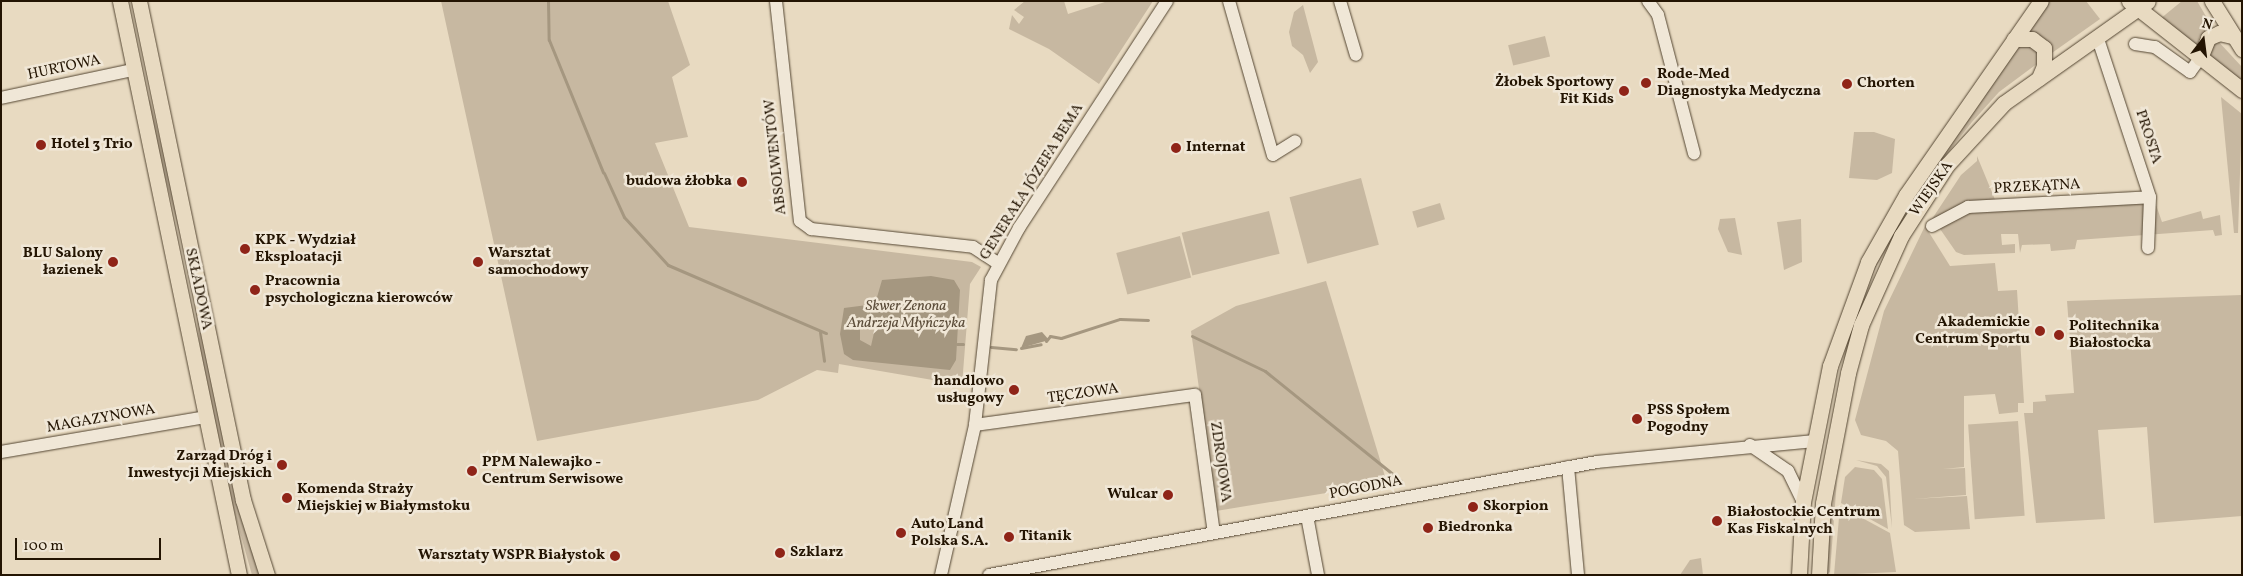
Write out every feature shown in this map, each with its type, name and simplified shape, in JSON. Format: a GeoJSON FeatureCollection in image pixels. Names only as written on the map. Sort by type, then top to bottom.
{"type":"FeatureCollection","features":[{"type":"Feature","properties":{"kind":"main road","name":"SKŁADOWA"},"geometry":{"type":"LineString","coordinates":[[120,1],[239,575]]}},
{"type":"Feature","properties":{"kind":"main road","name":"SKŁADOWA"},"geometry":{"type":"LineString","coordinates":[[139,1],[151,66],[243,500],[267,575]]}},
{"type":"Feature","properties":{"kind":"main road","name":"WIEJSKA"},"geometry":{"type":"LineString","coordinates":[[1800,575],[1803,502],[1830,366],[1868,262],[1906,195],[2041,1]]}},
{"type":"Feature","properties":{"kind":"main road"},"geometry":{"type":"LineString","coordinates":[[2212,1],[2232,36],[2242,49]]}},
{"type":"Feature","properties":{"kind":"main road"},"geometry":{"type":"LineString","coordinates":[[2139,4],[2200,58],[2242,90]]}},
{"type":"Feature","properties":{"kind":"main road","name":"WIEJSKA"},"geometry":{"type":"LineString","coordinates":[[1818,575],[1823,503],[1834,444],[1861,325],[1901,236],[1932,184],[1973,134],[2039,78],[2098,39],[2139,4]]}},
{"type":"Feature","properties":{"kind":"main road"},"geometry":{"type":"LineString","coordinates":[[2200,58],[2208,38],[2219,33],[2232,36]]}},
{"type":"Feature","properties":{"kind":"main road"},"geometry":{"type":"LineString","coordinates":[[2014,39],[2032,39],[2044,48],[2039,78]]}},
{"type":"Feature","properties":{"kind":"main road"},"geometry":{"type":"LineString","coordinates":[[134,70],[151,66]]}},
{"type":"Feature","properties":{"kind":"main road"},"geometry":{"type":"LineString","coordinates":[[175,263],[192,260]]}},
{"type":"Feature","properties":{"kind":"main road"},"geometry":{"type":"LineString","coordinates":[[1814,441],[1834,444]]}},
{"type":"Feature","properties":{"kind":"street","name":"ABSOLWENTÓW"},"geometry":{"type":"LineString","coordinates":[[776,1],[800,221],[811,229],[973,247],[999,264]]}},
{"type":"Feature","properties":{"kind":"street","name":"GENERAŁA JÓZEFA BEMA"},"geometry":{"type":"LineString","coordinates":[[941,575],[975,425],[986,301],[999,264],[1167,1]]}},
{"type":"Feature","properties":{"kind":"street"},"geometry":{"type":"LineString","coordinates":[[1229,1],[1273,155],[1295,141]]}},
{"type":"Feature","properties":{"kind":"street"},"geometry":{"type":"LineString","coordinates":[[1340,1],[1356,55]]}},
{"type":"Feature","properties":{"kind":"street"},"geometry":{"type":"LineString","coordinates":[[1648,1],[1658,15],[1694,153]]}},
{"type":"Feature","properties":{"kind":"street","name":"PROSTA"},"geometry":{"type":"LineString","coordinates":[[2098,39],[2150,196],[2148,248]]}},
{"type":"Feature","properties":{"kind":"street"},"geometry":{"type":"LineString","coordinates":[[2135,44],[2155,46],[2190,72],[2200,58]]}},
{"type":"Feature","properties":{"kind":"street","name":"HURTOWA"},"geometry":{"type":"LineString","coordinates":[[1,98],[134,70]]}},
{"type":"Feature","properties":{"kind":"street","name":"PRZEKĄTNA"},"geometry":{"type":"LineString","coordinates":[[1932,226],[1968,206],[2150,196]]}},
{"type":"Feature","properties":{"kind":"street","name":"TĘCZOWA"},"geometry":{"type":"LineString","coordinates":[[975,425],[1195,395]]}},
{"type":"Feature","properties":{"kind":"street","name":"ZDROJOWA"},"geometry":{"type":"LineString","coordinates":[[1195,395],[1214,533]]}},
{"type":"Feature","properties":{"kind":"street","name":"MAGAZYNOWA"},"geometry":{"type":"LineString","coordinates":[[1,452],[205,417]]}},
{"type":"Feature","properties":{"kind":"street","name":"POGODNA"},"geometry":{"type":"LineString","coordinates":[[989,575],[1568,467],[1750,445],[1814,441]]}},
{"type":"Feature","properties":{"kind":"street"},"geometry":{"type":"LineString","coordinates":[[1750,445],[1788,471],[1803,502]]}},
{"type":"Feature","properties":{"kind":"street"},"geometry":{"type":"LineString","coordinates":[[1568,467],[1578,575]]}},
{"type":"Feature","properties":{"kind":"street"},"geometry":{"type":"LineString","coordinates":[[1308,516],[1318,575]]}},
{"type":"Feature","properties":{"kind":"green space","name":"Skwer Zenona Andrzeja Młyńczyka"},"geometry":{"type":"Polygon","coordinates":[[[441,1],[668,1],[690,65],[672,77],[688,137],[655,143],[689,227],[972,262],[981,267],[970,284],[962,385],[839,364],[838,373],[817,370],[758,400],[537,441],[441,1]]]}},
{"type":"Feature","properties":{"kind":"green space"},"geometry":{"type":"Polygon","coordinates":[[[1025,1],[1064,1],[1068,14],[1108,1],[1153,1],[1099,84],[1049,49],[1009,29],[1012,15],[1019,24],[1024,17],[1014,10],[1025,1]]]}},
{"type":"Feature","properties":{"kind":"green space"},"geometry":{"type":"Polygon","coordinates":[[[2048,1],[2086,1],[2100,19],[2049,55],[2025,32],[2048,1]]]}},
{"type":"Feature","properties":{"kind":"green space"},"geometry":{"type":"Polygon","coordinates":[[[2182,1],[2197,1],[2214,30],[2200,36],[2196,47],[2160,19],[2182,1]]]}},
{"type":"Feature","properties":{"kind":"green space"},"geometry":{"type":"Polygon","coordinates":[[[1303,5],[1318,62],[1310,73],[1303,55],[1292,46],[1289,32],[1294,12],[1303,5]]]}},
{"type":"Feature","properties":{"kind":"green space"},"geometry":{"type":"Polygon","coordinates":[[[1545,36],[1550,56],[1513,66],[1508,45],[1545,36]]]}},
{"type":"Feature","properties":{"kind":"green space"},"geometry":{"type":"Polygon","coordinates":[[[2217,40],[2242,67],[2242,83],[2205,54],[2206,45],[2217,40]]]}},
{"type":"Feature","properties":{"kind":"green space"},"geometry":{"type":"Polygon","coordinates":[[[2023,41],[2038,52],[2038,63],[1999,92],[1972,122],[1923,185],[1876,267],[1860,305],[1832,418],[1855,305],[1887,236],[2023,41]]]}},
{"type":"Feature","properties":{"kind":"green space"},"geometry":{"type":"Polygon","coordinates":[[[2221,97],[2242,114],[2238,233],[2234,233],[2221,97]]]}},
{"type":"Feature","properties":{"kind":"green space"},"geometry":{"type":"Polygon","coordinates":[[[150,100],[174,194],[180,235],[145,101],[150,100]]]}},
{"type":"Feature","properties":{"kind":"green space"},"geometry":{"type":"Polygon","coordinates":[[[1854,132],[1874,132],[1895,139],[1892,173],[1877,180],[1849,178],[1854,132]]]}},
{"type":"Feature","properties":{"kind":"green space"},"geometry":{"type":"Polygon","coordinates":[[[1977,156],[1996,202],[1932,219],[1961,175],[1977,161],[1977,156]]]}},
{"type":"Feature","properties":{"kind":"green space"},"geometry":{"type":"Polygon","coordinates":[[[1361,178],[1379,245],[1307,264],[1290,197],[1361,178]]]}},
{"type":"Feature","properties":{"kind":"green space"},"geometry":{"type":"Polygon","coordinates":[[[2155,202],[2162,222],[2201,211],[2203,219],[2220,215],[2222,235],[2215,236],[2213,230],[2077,240],[2075,249],[2051,251],[2050,244],[2022,245],[2020,253],[2018,234],[2001,234],[2002,245],[2015,244],[2015,253],[1964,255],[1956,252],[1938,226],[1955,214],[2155,202]]]}},
{"type":"Feature","properties":{"kind":"green space"},"geometry":{"type":"Polygon","coordinates":[[[1440,203],[1445,219],[1417,228],[1412,211],[1440,203]]]}},
{"type":"Feature","properties":{"kind":"green space"},"geometry":{"type":"Polygon","coordinates":[[[1269,211],[1280,254],[1192,275],[1182,233],[1269,211]]]}},
{"type":"Feature","properties":{"kind":"green space"},"geometry":{"type":"Polygon","coordinates":[[[1735,218],[1742,255],[1728,252],[1718,229],[1720,219],[1735,218]]]}},
{"type":"Feature","properties":{"kind":"green space"},"geometry":{"type":"Polygon","coordinates":[[[1801,219],[1802,262],[1784,270],[1777,222],[1801,219]]]}},
{"type":"Feature","properties":{"kind":"green space"},"geometry":{"type":"Polygon","coordinates":[[[1925,226],[1950,266],[1995,263],[1998,291],[2017,290],[2024,403],[2018,403],[2018,412],[1999,414],[1995,394],[1964,396],[1964,467],[1943,469],[1965,468],[1966,495],[1913,499],[1967,496],[1970,529],[1915,532],[1904,525],[1898,451],[1886,441],[1861,435],[1855,420],[1884,311],[1925,226]]]}},
{"type":"Feature","properties":{"kind":"green space"},"geometry":{"type":"Polygon","coordinates":[[[1180,236],[1191,278],[1127,295],[1116,253],[1180,236]]]}},
{"type":"Feature","properties":{"kind":"green space"},"geometry":{"type":"Polygon","coordinates":[[[1326,281],[1387,483],[1216,511],[1191,331],[1236,306],[1326,281]]]}},
{"type":"Feature","properties":{"kind":"green space"},"geometry":{"type":"Polygon","coordinates":[[[194,295],[260,575],[252,575],[228,489],[201,357],[194,295]]]}},
{"type":"Feature","properties":{"kind":"green space"},"geometry":{"type":"Polygon","coordinates":[[[2242,295],[2242,516],[2154,523],[2147,427],[2098,430],[2105,519],[2036,523],[2024,413],[2033,413],[2033,402],[2046,401],[2045,395],[2074,393],[2067,301],[2242,295]]]}},
{"type":"Feature","properties":{"kind":"green space"},"geometry":{"type":"Polygon","coordinates":[[[2018,421],[2025,516],[1975,519],[1968,424],[2018,421]]]}},
{"type":"Feature","properties":{"kind":"green space"},"geometry":{"type":"Polygon","coordinates":[[[1856,460],[1881,464],[1889,471],[1892,528],[1886,477],[1877,466],[1856,460]]]}},
{"type":"Feature","properties":{"kind":"green space"},"geometry":{"type":"Polygon","coordinates":[[[1855,467],[1874,470],[1882,479],[1888,529],[1841,503],[1845,477],[1855,467]]]}},
{"type":"Feature","properties":{"kind":"green space"},"geometry":{"type":"Polygon","coordinates":[[[1837,479],[1830,572],[1826,575],[1830,517],[1837,479]]]}},
{"type":"Feature","properties":{"kind":"green space"},"geometry":{"type":"Polygon","coordinates":[[[1840,506],[1890,533],[1896,572],[1834,575],[1840,506]]]}},
{"type":"Feature","properties":{"kind":"green space"},"geometry":{"type":"Polygon","coordinates":[[[1701,558],[1703,575],[1680,575],[1690,560],[1701,558]]]}},
{"type":"Feature","properties":{"kind":"shaded area"},"geometry":{"type":"Polygon","coordinates":[[[931,276],[954,280],[960,290],[956,360],[950,370],[853,360],[844,354],[840,334],[844,308],[875,304],[882,280],[931,276]],[[866,319],[860,326],[860,340],[871,346],[876,324],[866,319]]]}},
{"type":"Feature","properties":{"kind":"shaded area"},"geometry":{"type":"Polygon","coordinates":[[[1042,332],[1049,340],[1021,348],[1026,336],[1042,332]]]}},
{"type":"Feature","properties":{"kind":"waterway"},"geometry":{"type":"LineString","coordinates":[[548,1],[549,40],[603,172]]}},
{"type":"Feature","properties":{"kind":"waterway"},"geometry":{"type":"LineString","coordinates":[[604,173],[624,217],[668,265],[826,333]]}},
{"type":"Feature","properties":{"kind":"waterway"},"geometry":{"type":"LineString","coordinates":[[1046,341],[1050,336],[1061,338],[1120,319],[1148,320]]}},
{"type":"Feature","properties":{"kind":"waterway"},"geometry":{"type":"LineString","coordinates":[[820,332],[824,361]]}},
{"type":"Feature","properties":{"kind":"waterway"},"geometry":{"type":"LineString","coordinates":[[1192,336],[1265,371],[1400,480]]}},
{"type":"Feature","properties":{"kind":"waterway"},"geometry":{"type":"LineString","coordinates":[[957,344],[963,344]]}},
{"type":"Feature","properties":{"kind":"waterway"},"geometry":{"type":"LineString","coordinates":[[1021,348],[1041,344]]}},
{"type":"Feature","properties":{"kind":"waterway"},"geometry":{"type":"LineString","coordinates":[[991,347],[1016,349]]}},
{"type":"Feature","properties":{"kind":"place","name":"Rode-Med Diagnostyka Medyczna"},"geometry":{"type":"Point","coordinates":[1646,83]}},
{"type":"Feature","properties":{"kind":"place","name":"Chorten"},"geometry":{"type":"Point","coordinates":[1847,84]}},
{"type":"Feature","properties":{"kind":"place","name":"Żłobek Sportowy Fit Kids"},"geometry":{"type":"Point","coordinates":[1624,91]}},
{"type":"Feature","properties":{"kind":"place","name":"Hotel 3 Trio"},"geometry":{"type":"Point","coordinates":[41,145]}},
{"type":"Feature","properties":{"kind":"place","name":"Internat"},"geometry":{"type":"Point","coordinates":[1176,148]}},
{"type":"Feature","properties":{"kind":"place","name":"budowa żłobka"},"geometry":{"type":"Point","coordinates":[742,182]}},
{"type":"Feature","properties":{"kind":"place","name":"KPK - Wydział Eksploatacji"},"geometry":{"type":"Point","coordinates":[245,249]}},
{"type":"Feature","properties":{"kind":"place","name":"BLU Salony łazienek"},"geometry":{"type":"Point","coordinates":[113,262]}},
{"type":"Feature","properties":{"kind":"place","name":"Warsztat samochodowy"},"geometry":{"type":"Point","coordinates":[478,262]}},
{"type":"Feature","properties":{"kind":"place","name":"Pracownia psychologiczna kierowców"},"geometry":{"type":"Point","coordinates":[255,290]}},
{"type":"Feature","properties":{"kind":"place","name":"Akademickie Centrum Sportu"},"geometry":{"type":"Point","coordinates":[2040,331]}},
{"type":"Feature","properties":{"kind":"place","name":"Politechnika Białostocka"},"geometry":{"type":"Point","coordinates":[2059,335]}},
{"type":"Feature","properties":{"kind":"place","name":"handlowo usługowy"},"geometry":{"type":"Point","coordinates":[1014,390]}},
{"type":"Feature","properties":{"kind":"place","name":"PSS Społem Pogodny"},"geometry":{"type":"Point","coordinates":[1637,419]}},
{"type":"Feature","properties":{"kind":"place","name":"Zarząd Dróg i Inwestycji Miejskich"},"geometry":{"type":"Point","coordinates":[282,465]}},
{"type":"Feature","properties":{"kind":"place","name":"PPM Nalewajko - Centrum Serwisowe"},"geometry":{"type":"Point","coordinates":[472,471]}},
{"type":"Feature","properties":{"kind":"place","name":"Wulcar"},"geometry":{"type":"Point","coordinates":[1168,495]}},
{"type":"Feature","properties":{"kind":"place","name":"Komenda Straży Miejskiej w Białymstoku"},"geometry":{"type":"Point","coordinates":[287,498]}},
{"type":"Feature","properties":{"kind":"place","name":"Skorpion"},"geometry":{"type":"Point","coordinates":[1473,507]}},
{"type":"Feature","properties":{"kind":"place","name":"Białostockie Centrum Kas Fiskalnych"},"geometry":{"type":"Point","coordinates":[1717,521]}},
{"type":"Feature","properties":{"kind":"place","name":"Biedronka"},"geometry":{"type":"Point","coordinates":[1428,528]}},
{"type":"Feature","properties":{"kind":"place","name":"Auto Land Polska S.A."},"geometry":{"type":"Point","coordinates":[901,533]}},
{"type":"Feature","properties":{"kind":"place","name":"Titanik"},"geometry":{"type":"Point","coordinates":[1009,537]}},
{"type":"Feature","properties":{"kind":"place","name":"Szklarz"},"geometry":{"type":"Point","coordinates":[780,553]}},
{"type":"Feature","properties":{"kind":"place","name":"Warsztaty WSPR Białystok"},"geometry":{"type":"Point","coordinates":[615,556]}}]}
